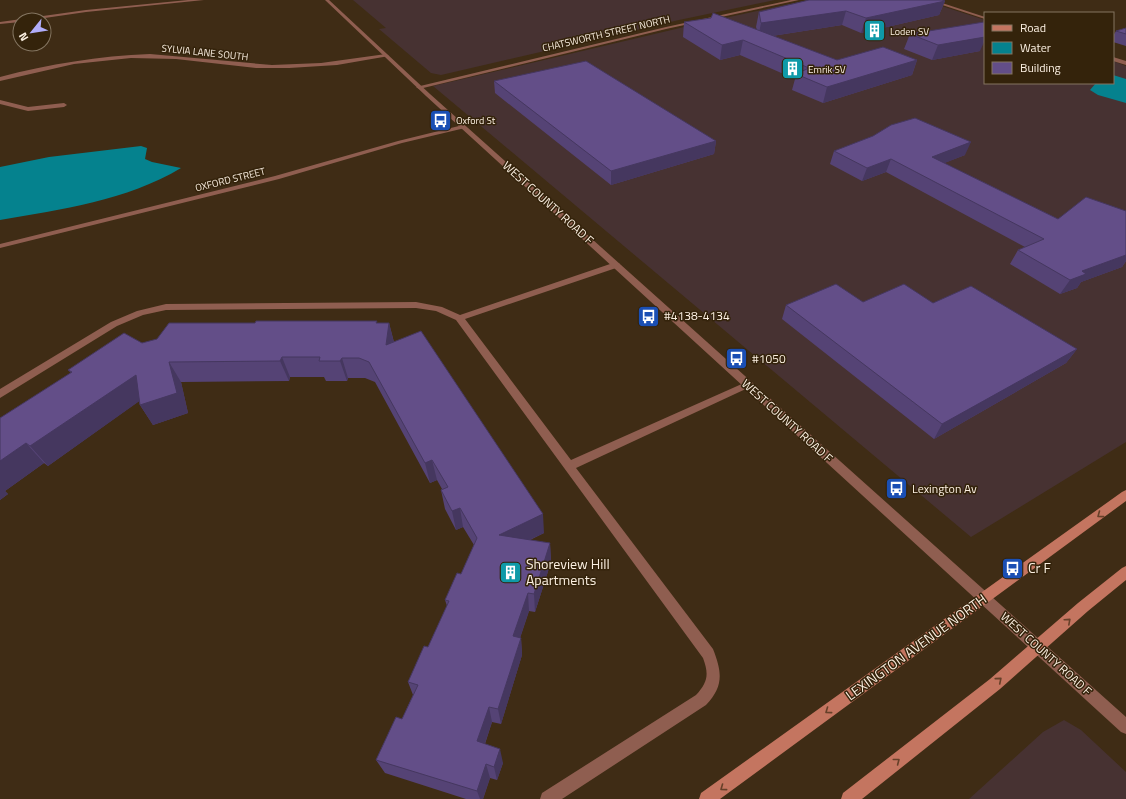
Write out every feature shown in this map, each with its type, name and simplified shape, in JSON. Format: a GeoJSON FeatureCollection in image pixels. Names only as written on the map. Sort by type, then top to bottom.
{"type":"FeatureCollection","features":[{"type":"Feature","properties":{"kind":"main road","name":"LEXINGTON AVENUE NORTH"},"geometry":{"type":"LineString","coordinates":[[707,799],[1126,495]]}},
{"type":"Feature","properties":{"kind":"main road"},"geometry":{"type":"LineString","coordinates":[[849,799],[995,684],[1083,607],[1126,572]]}},
{"type":"Feature","properties":{"kind":"street"},"geometry":{"type":"LineString","coordinates":[[0,23],[86,11],[202,0]]}},
{"type":"Feature","properties":{"kind":"street","name":"WEST COUNTY ROAD F"},"geometry":{"type":"LineString","coordinates":[[327,0],[463,127],[1126,727]]}},
{"type":"Feature","properties":{"kind":"street","name":"CHATSWORTH STREET NORTH"},"geometry":{"type":"LineString","coordinates":[[419,86],[666,28],[797,0]]}},
{"type":"Feature","properties":{"kind":"street"},"geometry":{"type":"LineString","coordinates":[[930,0],[984,18]]}},
{"type":"Feature","properties":{"kind":"street","name":"SYLVIA LANE SOUTH"},"geometry":{"type":"LineString","coordinates":[[0,79],[58,65],[94,59],[129,56],[185,57],[255,66],[290,67],[330,65],[386,56]]}},
{"type":"Feature","properties":{"kind":"street"},"geometry":{"type":"LineString","coordinates":[[1114,59],[1126,63]]}},
{"type":"Feature","properties":{"kind":"street"},"geometry":{"type":"LineString","coordinates":[[0,102],[28,109],[64,105]]}},
{"type":"Feature","properties":{"kind":"street","name":"OXFORD STREET"},"geometry":{"type":"LineString","coordinates":[[0,246],[270,180],[400,142],[463,127]]}},
{"type":"Feature","properties":{"kind":"street"},"geometry":{"type":"LineString","coordinates":[[459,318],[616,265]]}},
{"type":"Feature","properties":{"kind":"street"},"geometry":{"type":"LineString","coordinates":[[0,394],[114,324],[140,313],[166,307],[416,305],[439,308],[459,318],[708,654],[713,666],[714,677],[710,692],[701,700],[548,799]]}},
{"type":"Feature","properties":{"kind":"street"},"geometry":{"type":"LineString","coordinates":[[569,466],[747,385]]}},
{"type":"Feature","properties":{"kind":"shaded area"},"geometry":{"type":"Polygon","coordinates":[[[353,0],[775,0],[679,20],[441,75],[431,73],[379,29],[386,28],[353,0]]]}},
{"type":"Feature","properties":{"kind":"shaded area"},"geometry":{"type":"Polygon","coordinates":[[[808,0],[923,0],[984,20],[984,84],[1114,84],[1114,61],[1126,66],[1126,442],[971,537],[433,86],[697,24],[808,0]]]}},
{"type":"Feature","properties":{"kind":"shaded area"},"geometry":{"type":"Polygon","coordinates":[[[1064,720],[1081,730],[1126,772],[1126,799],[969,799],[1043,732],[1064,720]]]}},
{"type":"Feature","properties":{"kind":"water"},"geometry":{"type":"Polygon","coordinates":[[[1114,75],[1126,79],[1126,103],[1098,95],[1090,90],[1095,84],[1114,84],[1114,75]]]}},
{"type":"Feature","properties":{"kind":"water"},"geometry":{"type":"Polygon","coordinates":[[[141,146],[147,148],[145,159],[152,162],[181,168],[160,179],[116,196],[70,207],[0,220],[0,167],[49,157],[141,146]]]}},
{"type":"Feature","properties":{"kind":"building"},"geometry":{"type":"Polygon","coordinates":[[[809,0],[945,1],[866,18],[846,11],[761,23],[759,12],[809,0]]]}},
{"type":"Feature","properties":{"kind":"building"},"geometry":{"type":"Polygon","coordinates":[[[713,13],[837,60],[883,47],[917,60],[827,87],[796,74],[809,68],[743,40],[722,45],[684,22],[711,18],[713,13]]]}},
{"type":"Feature","properties":{"kind":"building"},"geometry":{"type":"Polygon","coordinates":[[[984,22],[984,37],[938,45],[910,34],[984,22]]]}},
{"type":"Feature","properties":{"kind":"building"},"geometry":{"type":"Polygon","coordinates":[[[1126,28],[1126,34],[1116,31],[1126,28]]]}},
{"type":"Feature","properties":{"kind":"building"},"geometry":{"type":"Polygon","coordinates":[[[586,61],[716,141],[611,171],[494,81],[586,61]]]}},
{"type":"Feature","properties":{"kind":"building"},"geometry":{"type":"Polygon","coordinates":[[[915,118],[971,142],[932,157],[1058,219],[1086,197],[1126,211],[1126,255],[1082,271],[1086,274],[1070,280],[1018,250],[1044,239],[891,159],[867,168],[834,151],[873,136],[891,125],[915,118]]]}},
{"type":"Feature","properties":{"kind":"building"},"geometry":{"type":"Polygon","coordinates":[[[836,284],[863,302],[904,284],[933,303],[971,286],[1077,349],[942,424],[786,305],[836,284]]]}},
{"type":"Feature","properties":{"kind":"building","name":"Shoreview Hill Apartments"},"geometry":{"type":"Polygon","coordinates":[[[256,321],[377,321],[376,323],[389,323],[386,345],[421,331],[543,514],[499,535],[550,543],[534,594],[528,593],[513,636],[521,638],[498,709],[489,707],[477,741],[500,749],[494,767],[486,764],[477,791],[376,760],[396,717],[402,719],[418,685],[408,682],[424,646],[428,647],[449,601],[445,600],[457,573],[461,574],[477,538],[460,508],[452,511],[441,490],[448,487],[432,460],[425,463],[369,362],[359,358],[342,358],[340,361],[319,361],[320,357],[282,357],[280,361],[169,362],[177,393],[140,405],[136,375],[30,446],[26,443],[0,461],[0,418],[72,372],[68,370],[124,333],[142,343],[157,339],[169,323],[255,323],[256,321]]]}},
{"type":"Feature","properties":{"kind":"place","name":"Loden SV"},"geometry":{"type":"Point","coordinates":[875,31]}},
{"type":"Feature","properties":{"kind":"place","name":"Emrik SV"},"geometry":{"type":"Point","coordinates":[793,69]}},
{"type":"Feature","properties":{"kind":"place","name":"Oxford St"},"geometry":{"type":"Point","coordinates":[441,120]}},
{"type":"Feature","properties":{"kind":"place","name":"#4138-4134"},"geometry":{"type":"Point","coordinates":[648,316]}},
{"type":"Feature","properties":{"kind":"place","name":"#1050"},"geometry":{"type":"Point","coordinates":[736,359]}},
{"type":"Feature","properties":{"kind":"place","name":"Lexington Av"},"geometry":{"type":"Point","coordinates":[896,489]}},
{"type":"Feature","properties":{"kind":"place","name":"Cr F"},"geometry":{"type":"Point","coordinates":[1012,568]}},
{"type":"Feature","properties":{"kind":"place","name":"Shoreview Hill Apartments"},"geometry":{"type":"Point","coordinates":[510,572]}}]}
